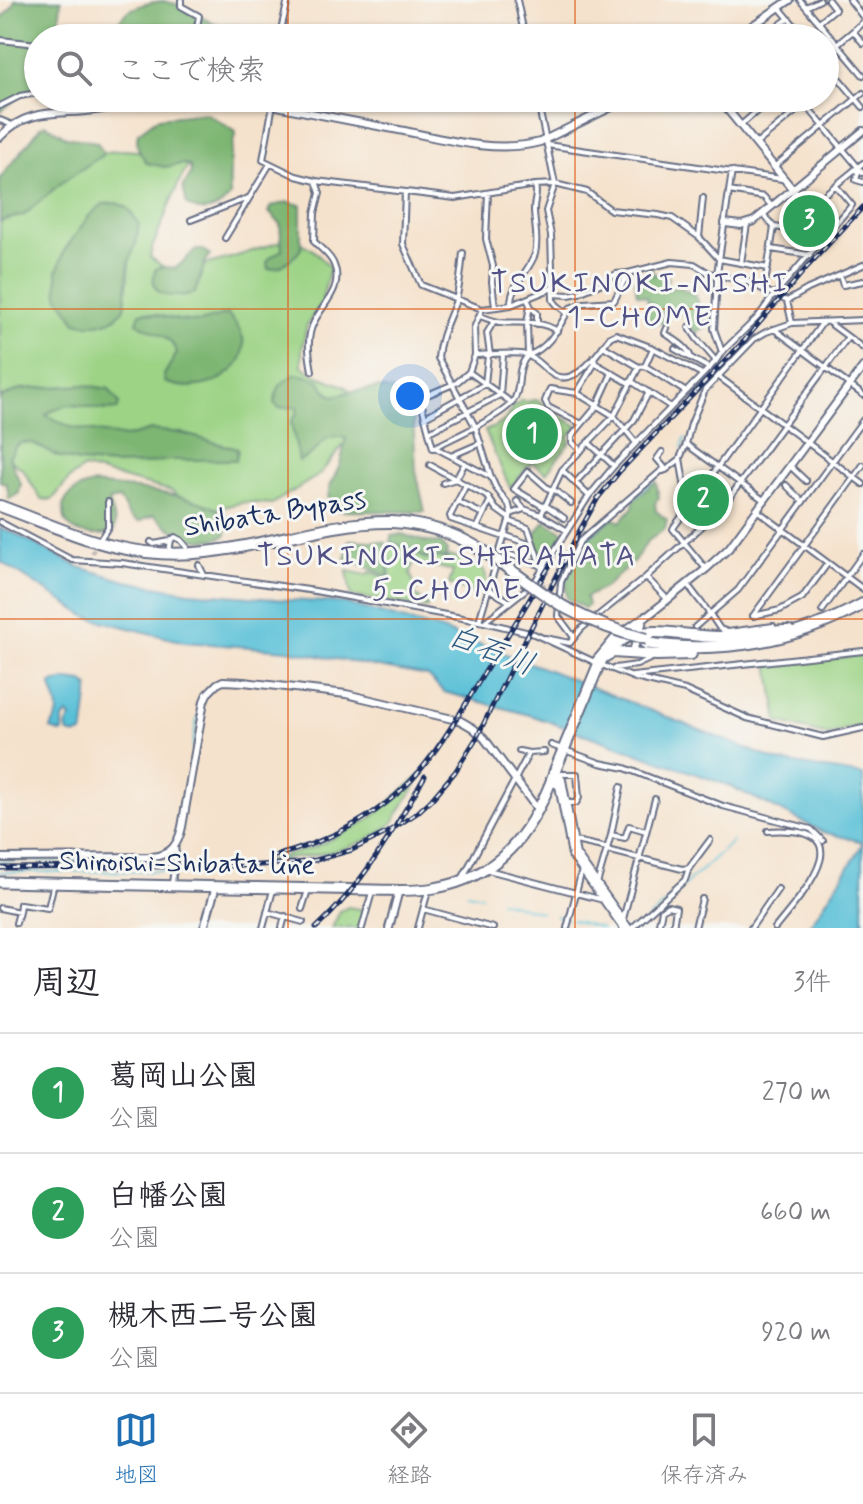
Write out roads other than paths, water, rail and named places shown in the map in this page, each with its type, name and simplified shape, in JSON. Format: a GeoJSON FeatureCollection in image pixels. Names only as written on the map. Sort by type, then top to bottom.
{"type":"FeatureCollection","features":[{"type":"Feature","properties":{"kind":"highway","name":"Shibata Bypass"},"geometry":{"type":"LineString","coordinates":[[0,508],[103,550],[167,559],[210,557],[342,529],[392,524]]}},
{"type":"Feature","properties":{"kind":"highway","name":"Shibata Bypass"},"geometry":{"type":"LineString","coordinates":[[0,508],[76,536],[129,551],[169,554],[227,550],[361,523],[427,527],[461,538],[504,563],[577,614],[611,629],[686,644],[747,641],[789,631],[863,602]]}},
{"type":"Feature","properties":{"kind":"highway","name":"Shibata Bypass"},"geometry":{"type":"LineString","coordinates":[[646,636],[673,647],[731,647],[767,641],[828,622],[863,602]]}},
{"type":"Feature","properties":{"kind":"highway"},"geometry":{"type":"LineString","coordinates":[[624,924],[574,855],[558,779],[564,748],[597,664],[617,641],[646,636]]}},
{"type":"Feature","properties":{"kind":"highway"},"geometry":{"type":"LineString","coordinates":[[597,664],[613,652],[657,655],[711,652],[767,641]]}},
{"type":"Feature","properties":{"kind":"main road","name":"Shiroishi-Shibata line"},"geometry":{"type":"LineString","coordinates":[[0,882],[428,889],[460,882],[486,869],[517,843],[558,779]]}},
{"type":"Feature","properties":{"kind":"street"},"geometry":{"type":"LineString","coordinates":[[181,0],[181,6],[199,16],[198,24]]}},
{"type":"Feature","properties":{"kind":"street"},"geometry":{"type":"LineString","coordinates":[[282,24],[288,0]]}},
{"type":"Feature","properties":{"kind":"street"},"geometry":{"type":"LineString","coordinates":[[517,0],[522,24]]}},
{"type":"Feature","properties":{"kind":"street"},"geometry":{"type":"LineString","coordinates":[[754,24],[790,0]]}},
{"type":"Feature","properties":{"kind":"street"},"geometry":{"type":"LineString","coordinates":[[800,0],[819,22],[835,9],[828,0]]}},
{"type":"Feature","properties":{"kind":"street"},"geometry":{"type":"LineString","coordinates":[[806,7],[820,0]]}},
{"type":"Feature","properties":{"kind":"street"},"geometry":{"type":"LineString","coordinates":[[839,42],[863,19],[850,0]]}},
{"type":"Feature","properties":{"kind":"street"},"geometry":{"type":"LineString","coordinates":[[779,7],[792,24]]}},
{"type":"Feature","properties":{"kind":"street"},"geometry":{"type":"LineString","coordinates":[[780,24],[788,19]]}},
{"type":"Feature","properties":{"kind":"street"},"geometry":{"type":"LineString","coordinates":[[853,31],[863,43]]}},
{"type":"Feature","properties":{"kind":"street"},"geometry":{"type":"LineString","coordinates":[[0,40],[24,43]]}},
{"type":"Feature","properties":{"kind":"street"},"geometry":{"type":"LineString","coordinates":[[839,45],[863,75]]}},
{"type":"Feature","properties":{"kind":"street"},"geometry":{"type":"LineString","coordinates":[[839,78],[863,107]]}},
{"type":"Feature","properties":{"kind":"street"},"geometry":{"type":"LineString","coordinates":[[774,167],[863,93]]}},
{"type":"Feature","properties":{"kind":"street"},"geometry":{"type":"LineString","coordinates":[[0,106],[24,95]]}},
{"type":"Feature","properties":{"kind":"street"},"geometry":{"type":"LineString","coordinates":[[0,137],[12,125],[26,118],[69,112]]}},
{"type":"Feature","properties":{"kind":"street"},"geometry":{"type":"LineString","coordinates":[[272,112],[263,160],[296,176],[454,198],[555,184],[587,192],[611,210],[670,217],[699,237],[719,259],[768,268]]}},
{"type":"Feature","properties":{"kind":"street"},"geometry":{"type":"LineString","coordinates":[[303,112],[483,145],[521,146],[546,142],[784,179]]}},
{"type":"Feature","properties":{"kind":"street"},"geometry":{"type":"LineString","coordinates":[[540,112],[555,184],[546,211],[551,235],[553,300],[567,313]]}},
{"type":"Feature","properties":{"kind":"street"},"geometry":{"type":"LineString","coordinates":[[546,142],[603,112]]}},
{"type":"Feature","properties":{"kind":"street"},"geometry":{"type":"LineString","coordinates":[[729,112],[808,208]]}},
{"type":"Feature","properties":{"kind":"street"},"geometry":{"type":"LineString","coordinates":[[740,125],[756,112]]}},
{"type":"Feature","properties":{"kind":"street"},"geometry":{"type":"LineString","coordinates":[[756,144],[795,112]]}},
{"type":"Feature","properties":{"kind":"street"},"geometry":{"type":"LineString","coordinates":[[812,112],[863,173]]}},
{"type":"Feature","properties":{"kind":"street"},"geometry":{"type":"LineString","coordinates":[[0,120],[12,125]]}},
{"type":"Feature","properties":{"kind":"street"},"geometry":{"type":"LineString","coordinates":[[725,223],[747,224],[754,221],[863,131]]}},
{"type":"Feature","properties":{"kind":"street"},"geometry":{"type":"LineString","coordinates":[[225,238],[270,164]]}},
{"type":"Feature","properties":{"kind":"street"},"geometry":{"type":"LineString","coordinates":[[859,166],[856,180],[863,182]]}},
{"type":"Feature","properties":{"kind":"street"},"geometry":{"type":"LineString","coordinates":[[783,228],[859,166]]}},
{"type":"Feature","properties":{"kind":"street"},"geometry":{"type":"LineString","coordinates":[[722,352],[714,329],[715,275],[732,171]]}},
{"type":"Feature","properties":{"kind":"street"},"geometry":{"type":"LineString","coordinates":[[312,371],[309,351],[312,324],[330,299],[336,276],[332,260],[314,241],[315,213],[320,193],[316,181]]}},
{"type":"Feature","properties":{"kind":"street"},"geometry":{"type":"LineString","coordinates":[[511,305],[511,296],[528,269],[537,244],[534,207],[538,194],[535,185]]}},
{"type":"Feature","properties":{"kind":"street"},"geometry":{"type":"LineString","coordinates":[[482,621],[533,587],[566,530],[614,466],[758,317],[852,205],[836,186]]}},
{"type":"Feature","properties":{"kind":"street"},"geometry":{"type":"LineString","coordinates":[[729,191],[764,197],[772,207]]}},
{"type":"Feature","properties":{"kind":"street"},"geometry":{"type":"LineString","coordinates":[[405,192],[403,244],[419,282],[429,289],[482,309],[511,305],[553,291],[569,295],[579,293],[616,274],[672,262],[694,264],[709,273],[748,282],[787,301]]}},
{"type":"Feature","properties":{"kind":"street"},"geometry":{"type":"LineString","coordinates":[[488,193],[486,239],[493,266],[495,307]]}},
{"type":"Feature","properties":{"kind":"street"},"geometry":{"type":"LineString","coordinates":[[191,220],[250,197]]}},
{"type":"Feature","properties":{"kind":"street"},"geometry":{"type":"LineString","coordinates":[[699,237],[703,198]]}},
{"type":"Feature","properties":{"kind":"street"},"geometry":{"type":"LineString","coordinates":[[763,214],[774,227],[826,234]]}},
{"type":"Feature","properties":{"kind":"street"},"geometry":{"type":"LineString","coordinates":[[741,263],[747,224]]}},
{"type":"Feature","properties":{"kind":"street"},"geometry":{"type":"LineString","coordinates":[[764,290],[774,227]]}},
{"type":"Feature","properties":{"kind":"street"},"geometry":{"type":"LineString","coordinates":[[771,249],[810,255]]}},
{"type":"Feature","properties":{"kind":"street"},"geometry":{"type":"LineString","coordinates":[[463,253],[456,300],[445,326],[438,358],[475,426],[491,477],[509,505],[510,518],[482,621]]}},
{"type":"Feature","properties":{"kind":"street"},"geometry":{"type":"LineString","coordinates":[[787,301],[863,265]]}},
{"type":"Feature","properties":{"kind":"street"},"geometry":{"type":"LineString","coordinates":[[475,355],[535,353],[557,331],[570,308],[614,301],[628,273]]}},
{"type":"Feature","properties":{"kind":"street"},"geometry":{"type":"LineString","coordinates":[[840,276],[843,285],[863,281]]}},
{"type":"Feature","properties":{"kind":"street"},"geometry":{"type":"LineString","coordinates":[[527,298],[537,313],[537,324]]}},
{"type":"Feature","properties":{"kind":"street"},"geometry":{"type":"LineString","coordinates":[[787,301],[792,323]]}},
{"type":"Feature","properties":{"kind":"street"},"geometry":{"type":"LineString","coordinates":[[434,447],[495,416],[513,403],[517,395],[520,366],[528,355],[530,305]]}},
{"type":"Feature","properties":{"kind":"street"},"geometry":{"type":"LineString","coordinates":[[482,309],[473,333],[475,355],[469,372],[452,385],[420,398],[434,447],[491,477]]}},
{"type":"Feature","properties":{"kind":"street"},"geometry":{"type":"LineString","coordinates":[[480,316],[494,321],[528,322],[557,331]]}},
{"type":"Feature","properties":{"kind":"street"},"geometry":{"type":"LineString","coordinates":[[688,507],[680,458],[702,395],[754,339],[792,323],[863,320]]}},
{"type":"Feature","properties":{"kind":"street"},"geometry":{"type":"LineString","coordinates":[[485,384],[489,355],[487,333],[494,321]]}},
{"type":"Feature","properties":{"kind":"street"},"geometry":{"type":"LineString","coordinates":[[826,322],[863,348]]}},
{"type":"Feature","properties":{"kind":"street"},"geometry":{"type":"LineString","coordinates":[[706,569],[673,529],[801,351],[826,322]]}},
{"type":"Feature","properties":{"kind":"street"},"geometry":{"type":"LineString","coordinates":[[689,327],[716,361]]}},
{"type":"Feature","properties":{"kind":"street"},"geometry":{"type":"LineString","coordinates":[[667,328],[665,333],[689,352],[691,358]]}},
{"type":"Feature","properties":{"kind":"street"},"geometry":{"type":"LineString","coordinates":[[774,329],[863,395]]}},
{"type":"Feature","properties":{"kind":"street"},"geometry":{"type":"LineString","coordinates":[[577,393],[594,360],[613,334],[653,348],[702,374]]}},
{"type":"Feature","properties":{"kind":"street"},"geometry":{"type":"LineString","coordinates":[[544,638],[570,643],[573,636],[646,577],[721,509],[848,337]]}},
{"type":"Feature","properties":{"kind":"street"},"geometry":{"type":"LineString","coordinates":[[603,346],[686,392]]}},
{"type":"Feature","properties":{"kind":"street"},"geometry":{"type":"LineString","coordinates":[[541,515],[562,470],[614,416],[630,382],[653,348]]}},
{"type":"Feature","properties":{"kind":"street"},"geometry":{"type":"LineString","coordinates":[[675,349],[709,368]]}},
{"type":"Feature","properties":{"kind":"street"},"geometry":{"type":"LineString","coordinates":[[500,395],[503,355]]}},
{"type":"Feature","properties":{"kind":"street"},"geometry":{"type":"LineString","coordinates":[[528,355],[552,374],[562,377],[578,373],[594,360]]}},
{"type":"Feature","properties":{"kind":"street"},"geometry":{"type":"LineString","coordinates":[[594,360],[671,407]]}},
{"type":"Feature","properties":{"kind":"street"},"geometry":{"type":"LineString","coordinates":[[617,641],[729,548],[863,367]]}},
{"type":"Feature","properties":{"kind":"street"},"geometry":{"type":"LineString","coordinates":[[469,372],[513,403]]}},
{"type":"Feature","properties":{"kind":"street"},"geometry":{"type":"LineString","coordinates":[[581,451],[572,442],[572,436],[597,406],[612,373]]}},
{"type":"Feature","properties":{"kind":"street"},"geometry":{"type":"LineString","coordinates":[[719,377],[863,484]]}},
{"type":"Feature","properties":{"kind":"street"},"geometry":{"type":"LineString","coordinates":[[425,417],[485,384]]}},
{"type":"Feature","properties":{"kind":"street"},"geometry":{"type":"LineString","coordinates":[[582,424],[548,407],[545,401],[550,389],[577,393],[614,416],[636,443]]}},
{"type":"Feature","properties":{"kind":"street"},"geometry":{"type":"LineString","coordinates":[[575,483],[634,420],[649,392]]}},
{"type":"Feature","properties":{"kind":"street"},"geometry":{"type":"LineString","coordinates":[[429,432],[500,395]]}},
{"type":"Feature","properties":{"kind":"street"},"geometry":{"type":"LineString","coordinates":[[695,627],[738,590],[863,420]]}},
{"type":"Feature","properties":{"kind":"street"},"geometry":{"type":"LineString","coordinates":[[588,442],[614,466]]}},
{"type":"Feature","properties":{"kind":"street"},"geometry":{"type":"LineString","coordinates":[[451,456],[481,443]]}},
{"type":"Feature","properties":{"kind":"street"},"geometry":{"type":"LineString","coordinates":[[685,443],[765,501]]}},
{"type":"Feature","properties":{"kind":"street"},"geometry":{"type":"LineString","coordinates":[[662,452],[657,459],[664,467],[663,471]]}},
{"type":"Feature","properties":{"kind":"street"},"geometry":{"type":"LineString","coordinates":[[573,636],[558,616],[559,583],[580,541],[680,458]]}},
{"type":"Feature","properties":{"kind":"street"},"geometry":{"type":"LineString","coordinates":[[443,483],[456,479],[465,463]]}},
{"type":"Feature","properties":{"kind":"street"},"geometry":{"type":"LineString","coordinates":[[430,465],[490,500],[496,509],[528,528],[543,566]]}},
{"type":"Feature","properties":{"kind":"street"},"geometry":{"type":"LineString","coordinates":[[828,563],[802,598],[780,610],[753,616],[863,465]]}},
{"type":"Feature","properties":{"kind":"street"},"geometry":{"type":"LineString","coordinates":[[790,466],[806,481]]}},
{"type":"Feature","properties":{"kind":"street"},"geometry":{"type":"LineString","coordinates":[[562,470],[589,496]]}},
{"type":"Feature","properties":{"kind":"street"},"geometry":{"type":"LineString","coordinates":[[564,518],[514,489],[528,471],[571,503]]}},
{"type":"Feature","properties":{"kind":"street"},"geometry":{"type":"LineString","coordinates":[[466,485],[451,519],[534,546]]}},
{"type":"Feature","properties":{"kind":"street"},"geometry":{"type":"LineString","coordinates":[[786,485],[803,502]]}},
{"type":"Feature","properties":{"kind":"street"},"geometry":{"type":"LineString","coordinates":[[477,528],[490,500]]}},
{"type":"Feature","properties":{"kind":"street"},"geometry":{"type":"LineString","coordinates":[[517,501],[524,509],[566,530]]}},
{"type":"Feature","properties":{"kind":"street"},"geometry":{"type":"LineString","coordinates":[[103,542],[108,527],[108,502]]}},
{"type":"Feature","properties":{"kind":"street"},"geometry":{"type":"LineString","coordinates":[[458,502],[483,514]]}},
{"type":"Feature","properties":{"kind":"street"},"geometry":{"type":"LineString","coordinates":[[510,518],[524,509]]}},
{"type":"Feature","properties":{"kind":"street"},"geometry":{"type":"LineString","coordinates":[[758,511],[862,588]]}},
{"type":"Feature","properties":{"kind":"street"},"geometry":{"type":"LineString","coordinates":[[0,522],[77,561],[122,563],[315,591],[482,621],[525,631],[597,664],[685,690],[747,718],[823,737],[863,728]]}},
{"type":"Feature","properties":{"kind":"street"},"geometry":{"type":"LineString","coordinates":[[103,542],[108,527]]}},
{"type":"Feature","properties":{"kind":"street"},"geometry":{"type":"LineString","coordinates":[[151,542],[154,544],[178,538],[187,547]]}},
{"type":"Feature","properties":{"kind":"street"},"geometry":{"type":"LineString","coordinates":[[169,554],[170,541]]}},
{"type":"Feature","properties":{"kind":"street"},"geometry":{"type":"LineString","coordinates":[[499,551],[543,566]]}},
{"type":"Feature","properties":{"kind":"street"},"geometry":{"type":"LineString","coordinates":[[92,553],[92,561]]}},
{"type":"Feature","properties":{"kind":"street"},"geometry":{"type":"LineString","coordinates":[[822,611],[863,554]]}},
{"type":"Feature","properties":{"kind":"street"},"geometry":{"type":"LineString","coordinates":[[199,565],[204,575]]}},
{"type":"Feature","properties":{"kind":"street"},"geometry":{"type":"LineString","coordinates":[[646,577],[668,600]]}},
{"type":"Feature","properties":{"kind":"street"},"geometry":{"type":"LineString","coordinates":[[687,584],[720,629],[728,632],[773,626]]}},
{"type":"Feature","properties":{"kind":"street"},"geometry":{"type":"LineString","coordinates":[[489,589],[510,602]]}},
{"type":"Feature","properties":{"kind":"street"},"geometry":{"type":"LineString","coordinates":[[597,664],[614,637],[641,616],[646,617]]}},
{"type":"Feature","properties":{"kind":"street"},"geometry":{"type":"LineString","coordinates":[[646,617],[646,636]]}},
{"type":"Feature","properties":{"kind":"street"},"geometry":{"type":"LineString","coordinates":[[632,654],[646,636],[646,617]]}},
{"type":"Feature","properties":{"kind":"street"},"geometry":{"type":"LineString","coordinates":[[631,676],[863,651]]}},
{"type":"Feature","properties":{"kind":"street"},"geometry":{"type":"LineString","coordinates":[[613,668],[637,665],[657,655]]}},
{"type":"Feature","properties":{"kind":"street"},"geometry":{"type":"LineString","coordinates":[[0,858],[152,857],[167,854],[175,846],[182,827],[204,701],[211,688],[223,681],[346,694],[464,722],[477,731],[539,811]]}},
{"type":"Feature","properties":{"kind":"street"},"geometry":{"type":"LineString","coordinates":[[551,745],[600,763],[625,768],[723,806],[811,829],[823,841],[826,854],[823,864],[775,928]]}},
{"type":"Feature","properties":{"kind":"street"},"geometry":{"type":"LineString","coordinates":[[519,751],[544,752]]}},
{"type":"Feature","properties":{"kind":"street"},"geometry":{"type":"LineString","coordinates":[[460,882],[529,753]]}},
{"type":"Feature","properties":{"kind":"street"},"geometry":{"type":"LineString","coordinates":[[558,779],[577,774],[579,798],[576,803],[565,802]]}},
{"type":"Feature","properties":{"kind":"street"},"geometry":{"type":"LineString","coordinates":[[597,887],[621,787]]}},
{"type":"Feature","properties":{"kind":"street"},"geometry":{"type":"LineString","coordinates":[[624,924],[655,799]]}},
{"type":"Feature","properties":{"kind":"street"},"geometry":{"type":"LineString","coordinates":[[611,835],[625,838],[629,826],[646,831]]}},
{"type":"Feature","properties":{"kind":"street"},"geometry":{"type":"LineString","coordinates":[[768,831],[808,833],[823,841]]}},
{"type":"Feature","properties":{"kind":"street"},"geometry":{"type":"LineString","coordinates":[[632,928],[685,880],[689,868],[710,840]]}},
{"type":"Feature","properties":{"kind":"street"},"geometry":{"type":"LineString","coordinates":[[570,842],[581,841],[682,869],[689,868]]}},
{"type":"Feature","properties":{"kind":"street"},"geometry":{"type":"LineString","coordinates":[[172,885],[175,846]]}},
{"type":"Feature","properties":{"kind":"street"},"geometry":{"type":"LineString","coordinates":[[567,928],[583,868]]}},
{"type":"Feature","properties":{"kind":"street"},"geometry":{"type":"LineString","coordinates":[[486,869],[607,900]]}},
{"type":"Feature","properties":{"kind":"street"},"geometry":{"type":"LineString","coordinates":[[16,923],[20,904],[48,908],[54,883]]}},
{"type":"Feature","properties":{"kind":"street"},"geometry":{"type":"LineString","coordinates":[[204,928],[216,886]]}},
{"type":"Feature","properties":{"kind":"street"},"geometry":{"type":"LineString","coordinates":[[263,928],[273,887]]}},
{"type":"Feature","properties":{"kind":"street"},"geometry":{"type":"LineString","coordinates":[[302,909],[308,888]]}},
{"type":"Feature","properties":{"kind":"street"},"geometry":{"type":"LineString","coordinates":[[418,928],[428,889]]}},
{"type":"Feature","properties":{"kind":"street"},"geometry":{"type":"LineString","coordinates":[[751,928],[778,889]]}},
{"type":"Feature","properties":{"kind":"street"},"geometry":{"type":"LineString","coordinates":[[362,928],[373,890]]}},
{"type":"Feature","properties":{"kind":"street"},"geometry":{"type":"LineString","coordinates":[[389,928],[399,890]]}},
{"type":"Feature","properties":{"kind":"street"},"geometry":{"type":"LineString","coordinates":[[695,928],[702,899]]}},
{"type":"Feature","properties":{"kind":"street"},"geometry":{"type":"LineString","coordinates":[[658,928],[662,910],[668,906],[676,908],[673,928]]}},
{"type":"Feature","properties":{"kind":"street"},"geometry":{"type":"LineString","coordinates":[[0,908],[19,912]]}},
{"type":"Feature","properties":{"kind":"street"},"geometry":{"type":"LineString","coordinates":[[423,909],[493,928]]}},
{"type":"Feature","properties":{"kind":"street"},"geometry":{"type":"LineString","coordinates":[[267,912],[303,922]]}},
{"type":"Feature","properties":{"kind":"street"},"geometry":{"type":"LineString","coordinates":[[282,928],[285,916]]}},
{"type":"Feature","properties":{"kind":"water","name":"白石川"},"geometry":{"type":"Polygon","coordinates":[[[0,528],[79,567],[126,581],[189,592],[344,603],[442,630],[778,761],[863,775],[863,842],[823,832],[730,786],[533,716],[444,692],[427,676],[287,650],[184,642],[87,617],[0,561],[0,528]]]}},
{"type":"Feature","properties":{"kind":"water"},"geometry":{"type":"Polygon","coordinates":[[[67,680],[83,682],[89,687],[84,729],[77,735],[67,731],[71,717],[67,714],[63,719],[63,732],[51,729],[58,713],[51,683],[67,680]]]}},
{"type":"Feature","properties":{"kind":"water"},"geometry":{"type":"Polygon","coordinates":[[[863,842],[863,928],[808,928],[856,856],[863,842]]]}},
{"type":"Feature","properties":{"kind":"waterway"},"geometry":{"type":"LineString","coordinates":[[682,448],[685,438]]}},
{"type":"Feature","properties":{"kind":"waterway"},"geometry":{"type":"LineString","coordinates":[[584,540],[652,481]]}},
{"type":"Feature","properties":{"kind":"waterway"},"geometry":{"type":"LineString","coordinates":[[563,584],[579,548]]}},
{"type":"Feature","properties":{"kind":"waterway"},"geometry":{"type":"LineString","coordinates":[[192,749],[198,715]]}},
{"type":"Feature","properties":{"kind":"waterway"},"geometry":{"type":"LineString","coordinates":[[176,838],[186,789]]}},
{"type":"Feature","properties":{"kind":"waterway"},"geometry":{"type":"LineString","coordinates":[[638,928],[733,841]]}},
{"type":"Feature","properties":{"kind":"waterway"},"geometry":{"type":"LineString","coordinates":[[0,861],[151,861]]}},
{"type":"Feature","properties":{"kind":"waterway"},"geometry":{"type":"LineString","coordinates":[[0,872],[171,871]]}},
{"type":"Feature","properties":{"kind":"waterway"},"geometry":{"type":"LineString","coordinates":[[467,893],[482,896]]}},
{"type":"Feature","properties":{"kind":"waterway"},"geometry":{"type":"LineString","coordinates":[[500,901],[541,912]]}},
{"type":"Feature","properties":{"kind":"waterway"},"geometry":{"type":"LineString","coordinates":[[556,916],[567,919]]}},
{"type":"Feature","properties":{"kind":"waterway"},"geometry":{"type":"LineString","coordinates":[[572,920],[602,928]]}},
{"type":"Feature","properties":{"kind":"tunnel"},"geometry":{"type":"LineString","coordinates":[[92,553],[98,544]]}},
{"type":"Feature","properties":{"kind":"tunnel"},"geometry":{"type":"LineString","coordinates":[[536,586],[558,583]]}},
{"type":"Feature","properties":{"kind":"railway"},"geometry":{"type":"LineString","coordinates":[[0,868],[297,863],[352,850],[417,813],[455,772],[477,737],[598,498],[863,207]]}},
{"type":"Feature","properties":{"kind":"railway"},"geometry":{"type":"LineString","coordinates":[[271,857],[315,843],[357,823],[411,780],[449,731],[553,560]]}},
{"type":"Feature","properties":{"kind":"railway"},"geometry":{"type":"LineString","coordinates":[[316,928],[363,876],[425,776]]}},
{"type":"Feature","properties":{"kind":"place","name":"槻木西二号公園"},"geometry":{"type":"Point","coordinates":[809,221]}},
{"type":"Feature","properties":{"kind":"place","name":"葛岡山公園"},"geometry":{"type":"Point","coordinates":[532,434]}},
{"type":"Feature","properties":{"kind":"place","name":"白幡公園"},"geometry":{"type":"Point","coordinates":[703,500]}},
{"type":"Feature","properties":{"kind":"district","name":"TSUKINOKI-NISHI 1-CHOME"},"geometry":{"type":"Point","coordinates":[640,300]}},
{"type":"Feature","properties":{"kind":"district","name":"TSUKINOKI-SHIRAHATA 5-CHOME"},"geometry":{"type":"Point","coordinates":[447,573]}}]}
